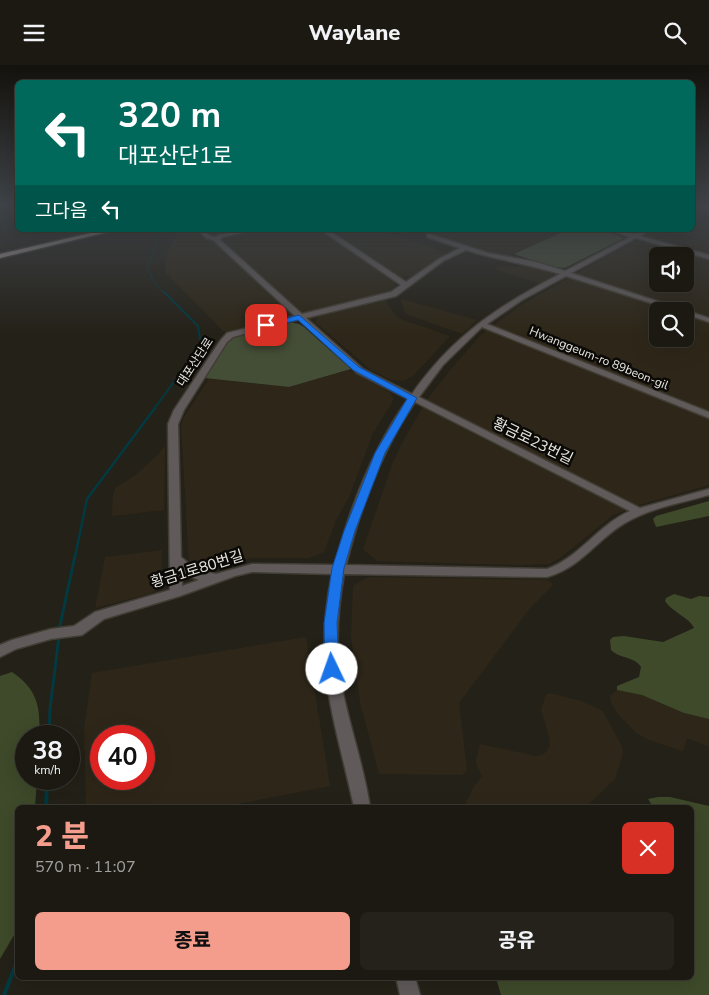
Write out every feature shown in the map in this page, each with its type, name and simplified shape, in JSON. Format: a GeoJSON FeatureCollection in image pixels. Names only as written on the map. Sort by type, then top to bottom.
{"type":"FeatureCollection","features":[{"type":"Feature","properties":{"kind":"main road"},"geometry":{"type":"LineString","coordinates":[[0,254],[28,247]]}},
{"type":"Feature","properties":{"kind":"main road"},"geometry":{"type":"LineString","coordinates":[[0,254],[31,247]]}},
{"type":"Feature","properties":{"kind":"street","name":"황금로23번길"},"geometry":{"type":"LineString","coordinates":[[222,247],[356,368],[640,512]]}},
{"type":"Feature","properties":{"kind":"street"},"geometry":{"type":"LineString","coordinates":[[350,247],[406,285]]}},
{"type":"Feature","properties":{"kind":"street"},"geometry":{"type":"LineString","coordinates":[[362,805],[343,727],[332,669],[330,623],[338,568],[380,453],[412,398],[449,354],[481,325],[510,304],[614,247]]}},
{"type":"Feature","properties":{"kind":"street"},"geometry":{"type":"LineString","coordinates":[[675,247],[709,257]]}},
{"type":"Feature","properties":{"kind":"street"},"geometry":{"type":"LineString","coordinates":[[465,248],[487,255],[531,263],[653,302]]}},
{"type":"Feature","properties":{"kind":"street","name":"대포산단로"},"geometry":{"type":"LineString","coordinates":[[176,593],[173,424],[175,416],[227,337],[236,332],[389,295],[440,260],[465,248]]}},
{"type":"Feature","properties":{"kind":"street"},"geometry":{"type":"LineString","coordinates":[[694,315],[709,319]]}},
{"type":"Feature","properties":{"kind":"street","name":"Hwanggeum-ro 89beon-gil"},"geometry":{"type":"LineString","coordinates":[[481,325],[709,415]]}},
{"type":"Feature","properties":{"kind":"street","name":"황금1로80번길"},"geometry":{"type":"LineString","coordinates":[[0,651],[12,645],[51,634],[73,632],[100,615],[252,568],[547,573],[565,566],[616,524],[640,512],[709,492]]}},
{"type":"Feature","properties":{"kind":"street"},"geometry":{"type":"LineString","coordinates":[[176,559],[185,571],[193,575],[220,577]]}},
{"type":"Feature","properties":{"kind":"street"},"geometry":{"type":"LineString","coordinates":[[406,980],[410,995]]}},
{"type":"Feature","properties":{"kind":"shaded area"},"geometry":{"type":"Polygon","coordinates":[[[170,247],[344,247],[392,280],[395,283],[395,287],[388,292],[224,332],[166,273],[165,262],[170,247]]]}},
{"type":"Feature","properties":{"kind":"shaded area"},"geometry":{"type":"Polygon","coordinates":[[[357,247],[431,247],[447,253],[413,276],[401,277],[357,247]]]}},
{"type":"Feature","properties":{"kind":"shaded area"},"geometry":{"type":"Polygon","coordinates":[[[467,247],[528,247],[507,257],[487,254],[467,247]]]}},
{"type":"Feature","properties":{"kind":"shaded area"},"geometry":{"type":"Polygon","coordinates":[[[623,247],[649,247],[649,292],[694,292],[694,254],[709,258],[709,485],[639,505],[613,515],[560,558],[549,564],[518,565],[377,561],[363,549],[393,462],[429,397],[481,335],[521,305],[623,247]]]}},
{"type":"Feature","properties":{"kind":"shaded area"},"geometry":{"type":"Polygon","coordinates":[[[694,247],[709,247],[709,255],[694,251],[694,247]]]}},
{"type":"Feature","properties":{"kind":"shaded area"},"geometry":{"type":"Polygon","coordinates":[[[528,264],[550,271],[554,275],[540,284],[494,269],[500,266],[517,267],[528,264]]]}},
{"type":"Feature","properties":{"kind":"shaded area"},"geometry":{"type":"Polygon","coordinates":[[[386,300],[398,318],[450,336],[413,376],[403,381],[391,380],[371,370],[315,322],[319,316],[386,300]]]}},
{"type":"Feature","properties":{"kind":"shaded area"},"geometry":{"type":"Polygon","coordinates":[[[401,300],[477,320],[462,334],[408,315],[404,311],[401,300]]]}},
{"type":"Feature","properties":{"kind":"shaded area"},"geometry":{"type":"Polygon","coordinates":[[[349,370],[389,392],[394,399],[373,433],[349,497],[336,520],[324,552],[309,558],[250,558],[207,571],[189,565],[181,425],[184,417],[209,379],[289,387],[349,370]]]}},
{"type":"Feature","properties":{"kind":"shaded area"},"geometry":{"type":"Polygon","coordinates":[[[165,445],[164,510],[112,516],[113,494],[116,487],[133,477],[159,454],[165,445]]]}},
{"type":"Feature","properties":{"kind":"shaded area"},"geometry":{"type":"Polygon","coordinates":[[[162,550],[161,584],[152,593],[95,608],[105,557],[162,550]]]}},
{"type":"Feature","properties":{"kind":"shaded area"},"geometry":{"type":"Polygon","coordinates":[[[368,577],[545,580],[553,585],[530,608],[459,703],[467,770],[462,775],[379,774],[360,702],[351,636],[353,586],[368,577]]]}},
{"type":"Feature","properties":{"kind":"shaded area"},"geometry":{"type":"Polygon","coordinates":[[[306,637],[330,786],[232,805],[86,805],[84,729],[92,673],[306,637]]]}},
{"type":"Feature","properties":{"kind":"shaded area"},"geometry":{"type":"Polygon","coordinates":[[[617,690],[642,695],[684,713],[709,719],[709,747],[687,738],[683,751],[649,740],[636,733],[618,714],[611,703],[610,696],[617,690]]]}},
{"type":"Feature","properties":{"kind":"shaded area"},"geometry":{"type":"Polygon","coordinates":[[[550,693],[581,701],[603,711],[622,747],[623,754],[615,779],[588,805],[465,805],[473,788],[482,776],[476,760],[480,744],[535,756],[542,755],[547,751],[550,746],[549,737],[541,710],[546,695],[550,693]]]}},
{"type":"Feature","properties":{"kind":"green space"},"geometry":{"type":"Polygon","coordinates":[[[529,247],[606,247],[565,268],[553,267],[514,254],[529,247]]]}},
{"type":"Feature","properties":{"kind":"green space"},"geometry":{"type":"Polygon","coordinates":[[[289,322],[304,327],[351,369],[289,387],[204,378],[230,338],[289,322]]]}},
{"type":"Feature","properties":{"kind":"green space"},"geometry":{"type":"Polygon","coordinates":[[[709,501],[709,516],[656,527],[653,519],[656,516],[709,501]]]}},
{"type":"Feature","properties":{"kind":"green space"},"geometry":{"type":"Polygon","coordinates":[[[674,594],[691,599],[699,596],[709,597],[709,719],[684,713],[642,695],[617,690],[617,686],[639,677],[641,667],[635,661],[618,655],[611,650],[610,640],[613,637],[624,636],[663,642],[694,628],[689,621],[665,601],[666,598],[674,594]]]}},
{"type":"Feature","properties":{"kind":"green space"},"geometry":{"type":"Polygon","coordinates":[[[12,672],[27,685],[36,699],[39,725],[15,725],[15,790],[36,790],[35,805],[15,805],[15,933],[0,959],[0,676],[12,672]]]}},
{"type":"Feature","properties":{"kind":"green space"},"geometry":{"type":"Polygon","coordinates":[[[670,797],[709,806],[709,995],[501,995],[497,980],[694,980],[694,805],[652,805],[648,799],[670,797]]]}},
{"type":"Feature","properties":{"kind":"waterway"},"geometry":{"type":"LineString","coordinates":[[155,247],[147,268],[156,285],[165,294]]}},
{"type":"Feature","properties":{"kind":"waterway"},"geometry":{"type":"LineString","coordinates":[[154,409],[201,345],[198,326],[164,292]]}},
{"type":"Feature","properties":{"kind":"waterway"},"geometry":{"type":"LineString","coordinates":[[75,557],[87,499],[155,408]]}},
{"type":"Feature","properties":{"kind":"waterway"},"geometry":{"type":"LineString","coordinates":[[59,630],[75,556]]}},
{"type":"Feature","properties":{"kind":"waterway"},"geometry":{"type":"LineString","coordinates":[[49,725],[59,636]]}},
{"type":"Feature","properties":{"kind":"waterway"},"geometry":{"type":"LineString","coordinates":[[46,805],[47,790]]}},
{"type":"Feature","properties":{"kind":"waterway"},"geometry":{"type":"LineString","coordinates":[[4,995],[15,967]]}},
{"type":"Feature","properties":{"kind":"route"},"geometry":{"type":"LineString","coordinates":[[266,325],[299,317],[356,368],[412,398],[380,453],[363,494],[338,568],[330,623],[332,669]]}}]}
